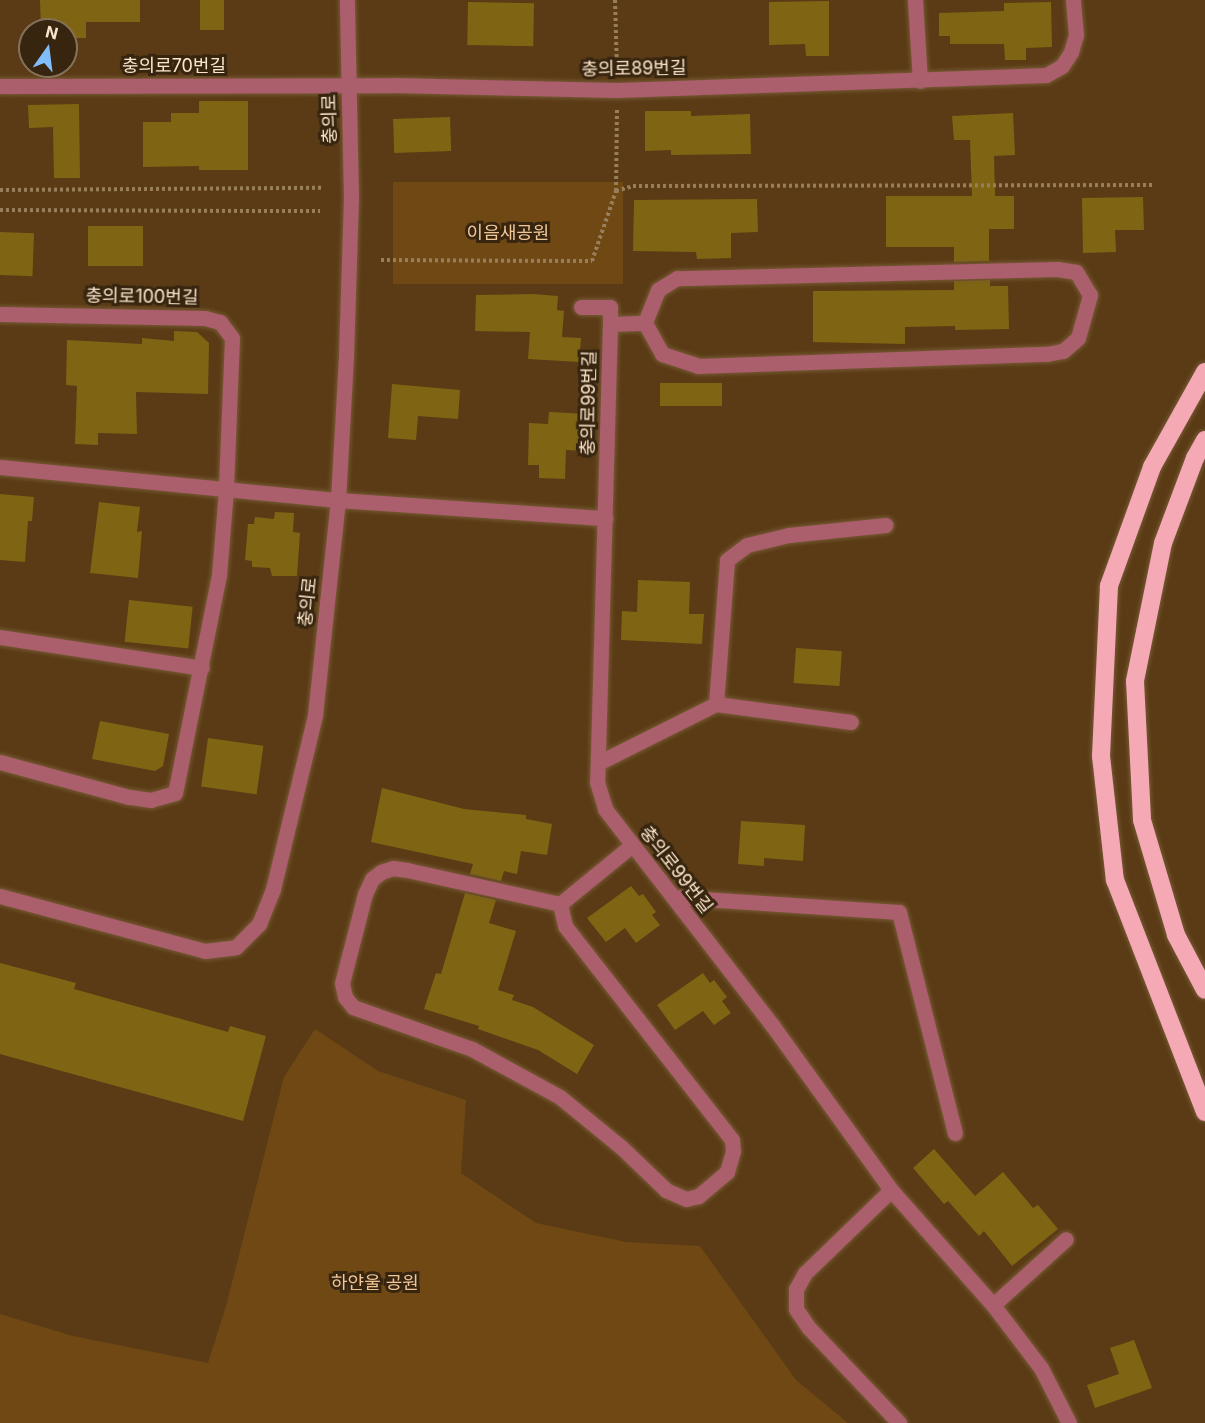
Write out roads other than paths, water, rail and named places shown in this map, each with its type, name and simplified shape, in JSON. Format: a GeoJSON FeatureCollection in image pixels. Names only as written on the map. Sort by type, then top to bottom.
{"type":"FeatureCollection","features":[{"type":"Feature","properties":{"kind":"highway"},"geometry":{"type":"LineString","coordinates":[[1205,372],[1152,468],[1108,586],[1101,756],[1115,880],[1205,1112]]}},
{"type":"Feature","properties":{"kind":"highway"},"geometry":{"type":"LineString","coordinates":[[1205,440],[1195,458],[1163,543],[1135,681],[1142,820],[1176,935],[1205,990]]}},
{"type":"Feature","properties":{"kind":"street","name":"충의로"},"geometry":{"type":"LineString","coordinates":[[0,896],[205,951],[236,947],[259,924],[273,889],[315,715],[338,500],[350,221],[347,0]]}},
{"type":"Feature","properties":{"kind":"street"},"geometry":{"type":"LineString","coordinates":[[915,0],[920,81]]}},
{"type":"Feature","properties":{"kind":"street","name":"충의로89번길"},"geometry":{"type":"LineString","coordinates":[[348,85],[617,90],[1046,75],[1062,66],[1071,52],[1076,35],[1073,0]]}},
{"type":"Feature","properties":{"kind":"street","name":"충의로70번길"},"geometry":{"type":"LineString","coordinates":[[0,86],[348,85]]}},
{"type":"Feature","properties":{"kind":"street"},"geometry":{"type":"LineString","coordinates":[[1057,269],[1076,272],[1090,295],[1078,338],[1063,351],[1047,354],[698,366],[662,354],[645,323],[658,290],[676,278],[1057,269]]}},
{"type":"Feature","properties":{"kind":"street"},"geometry":{"type":"LineString","coordinates":[[581,306],[610,307],[610,324],[645,323]]}},
{"type":"Feature","properties":{"kind":"street","name":"충의로100번길"},"geometry":{"type":"LineString","coordinates":[[0,314],[205,318],[220,322],[232,338],[226,489]]}},
{"type":"Feature","properties":{"kind":"street","name":"충의로99번길"},"geometry":{"type":"LineString","coordinates":[[610,324],[597,782],[605,809],[772,1025],[891,1190],[993,1305],[1041,1368],[1069,1423]]}},
{"type":"Feature","properties":{"kind":"street"},"geometry":{"type":"LineString","coordinates":[[0,467],[338,500],[605,518]]}},
{"type":"Feature","properties":{"kind":"street"},"geometry":{"type":"LineString","coordinates":[[0,762],[129,797],[151,800],[175,794],[219,575],[226,489]]}},
{"type":"Feature","properties":{"kind":"street"},"geometry":{"type":"LineString","coordinates":[[716,704],[727,560],[747,545],[779,537],[885,525]]}},
{"type":"Feature","properties":{"kind":"street"},"geometry":{"type":"LineString","coordinates":[[0,637],[202,668]]}},
{"type":"Feature","properties":{"kind":"street"},"geometry":{"type":"LineString","coordinates":[[598,763],[716,704],[851,722]]}},
{"type":"Feature","properties":{"kind":"street"},"geometry":{"type":"LineString","coordinates":[[560,904],[632,845]]}},
{"type":"Feature","properties":{"kind":"street"},"geometry":{"type":"LineString","coordinates":[[393,868],[407,870],[560,904],[565,926],[732,1140],[733,1151],[727,1172],[699,1196],[686,1199],[676,1197],[666,1190],[621,1147],[560,1097],[472,1049],[353,1007],[345,997],[342,983],[344,970],[365,894],[372,879],[381,872],[393,868]]}},
{"type":"Feature","properties":{"kind":"street"},"geometry":{"type":"LineString","coordinates":[[673,897],[899,912],[955,1132]]}},
{"type":"Feature","properties":{"kind":"street"},"geometry":{"type":"LineString","coordinates":[[891,1190],[805,1273],[796,1289],[796,1309],[808,1328],[899,1423]]}},
{"type":"Feature","properties":{"kind":"street"},"geometry":{"type":"LineString","coordinates":[[993,1305],[1066,1239]]}},
{"type":"Feature","properties":{"kind":"park label","name":"이음새공원"},"geometry":{"type":"Point","coordinates":[508,233]}},
{"type":"Feature","properties":{"kind":"park label","name":"하얀울 공원"},"geometry":{"type":"Point","coordinates":[375,1283]}}]}
